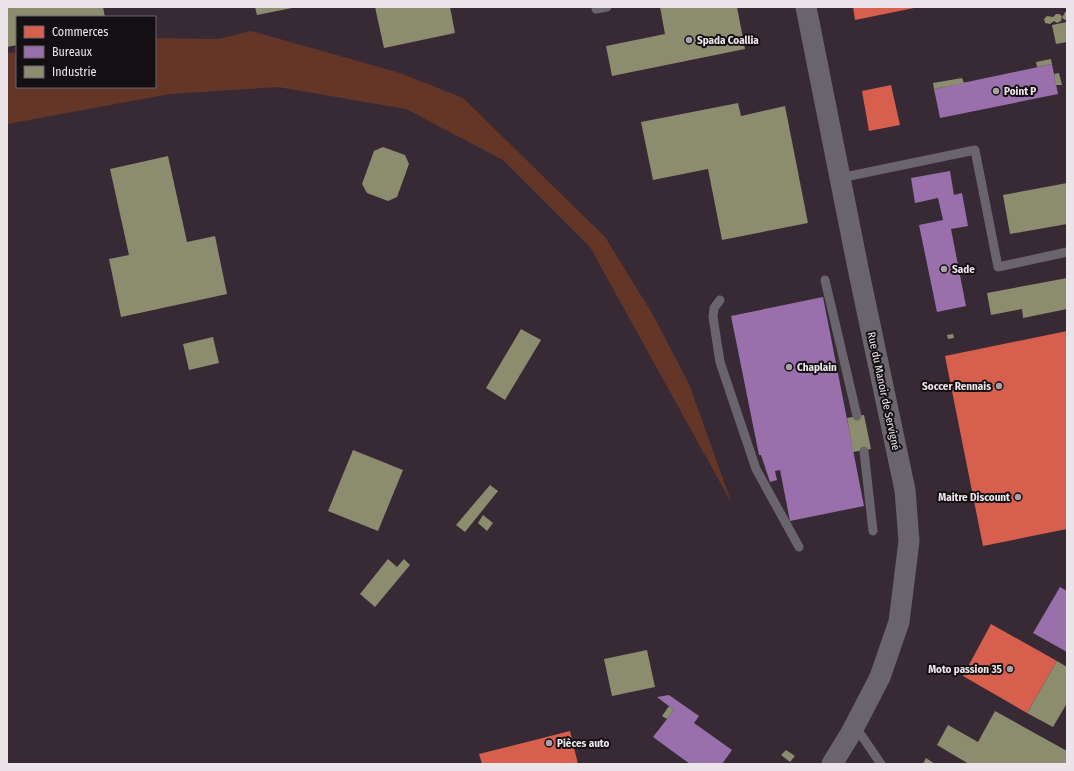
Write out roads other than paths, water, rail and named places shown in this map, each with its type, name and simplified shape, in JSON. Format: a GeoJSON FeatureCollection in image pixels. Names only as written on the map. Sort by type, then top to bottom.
{"type":"FeatureCollection","features":[{"type":"Feature","properties":{"kind":"street","name":"Rue du Manoir de Servigné"},"geometry":{"type":"LineString","coordinates":[[806,7],[904,490],[908,541],[899,622],[880,677],[855,726],[832,764]]}},
{"type":"Feature","properties":{"kind":"lane"},"geometry":{"type":"LineString","coordinates":[[596,9],[607,7]]}},
{"type":"Feature","properties":{"kind":"lane"},"geometry":{"type":"LineString","coordinates":[[840,178],[975,150],[998,267],[1067,252]]}},
{"type":"Feature","properties":{"kind":"lane"},"geometry":{"type":"LineString","coordinates":[[825,280],[857,416]]}},
{"type":"Feature","properties":{"kind":"lane"},"geometry":{"type":"LineString","coordinates":[[720,300],[714,308],[713,317],[720,362],[756,469],[799,547]]}},
{"type":"Feature","properties":{"kind":"lane"},"geometry":{"type":"LineString","coordinates":[[864,451],[873,532]]}},
{"type":"Feature","properties":{"kind":"lane"},"geometry":{"type":"LineString","coordinates":[[855,726],[881,764]]}},
{"type":"Feature","properties":{"kind":"place","name":"Spada Coallia"},"geometry":{"type":"Point","coordinates":[689,40]}},
{"type":"Feature","properties":{"kind":"place","name":"Point P"},"geometry":{"type":"Point","coordinates":[996,91]}},
{"type":"Feature","properties":{"kind":"place","name":"Sade"},"geometry":{"type":"Point","coordinates":[944,269]}},
{"type":"Feature","properties":{"kind":"place","name":"Chaplain"},"geometry":{"type":"Point","coordinates":[789,367]}},
{"type":"Feature","properties":{"kind":"place","name":"Soccer Rennais"},"geometry":{"type":"Point","coordinates":[999,386]}},
{"type":"Feature","properties":{"kind":"place","name":"Maitre Discount"},"geometry":{"type":"Point","coordinates":[1018,497]}},
{"type":"Feature","properties":{"kind":"place","name":"Moto passion 35"},"geometry":{"type":"Point","coordinates":[1010,669]}},
{"type":"Feature","properties":{"kind":"place","name":"Pièces auto"},"geometry":{"type":"Point","coordinates":[549,743]}}]}
